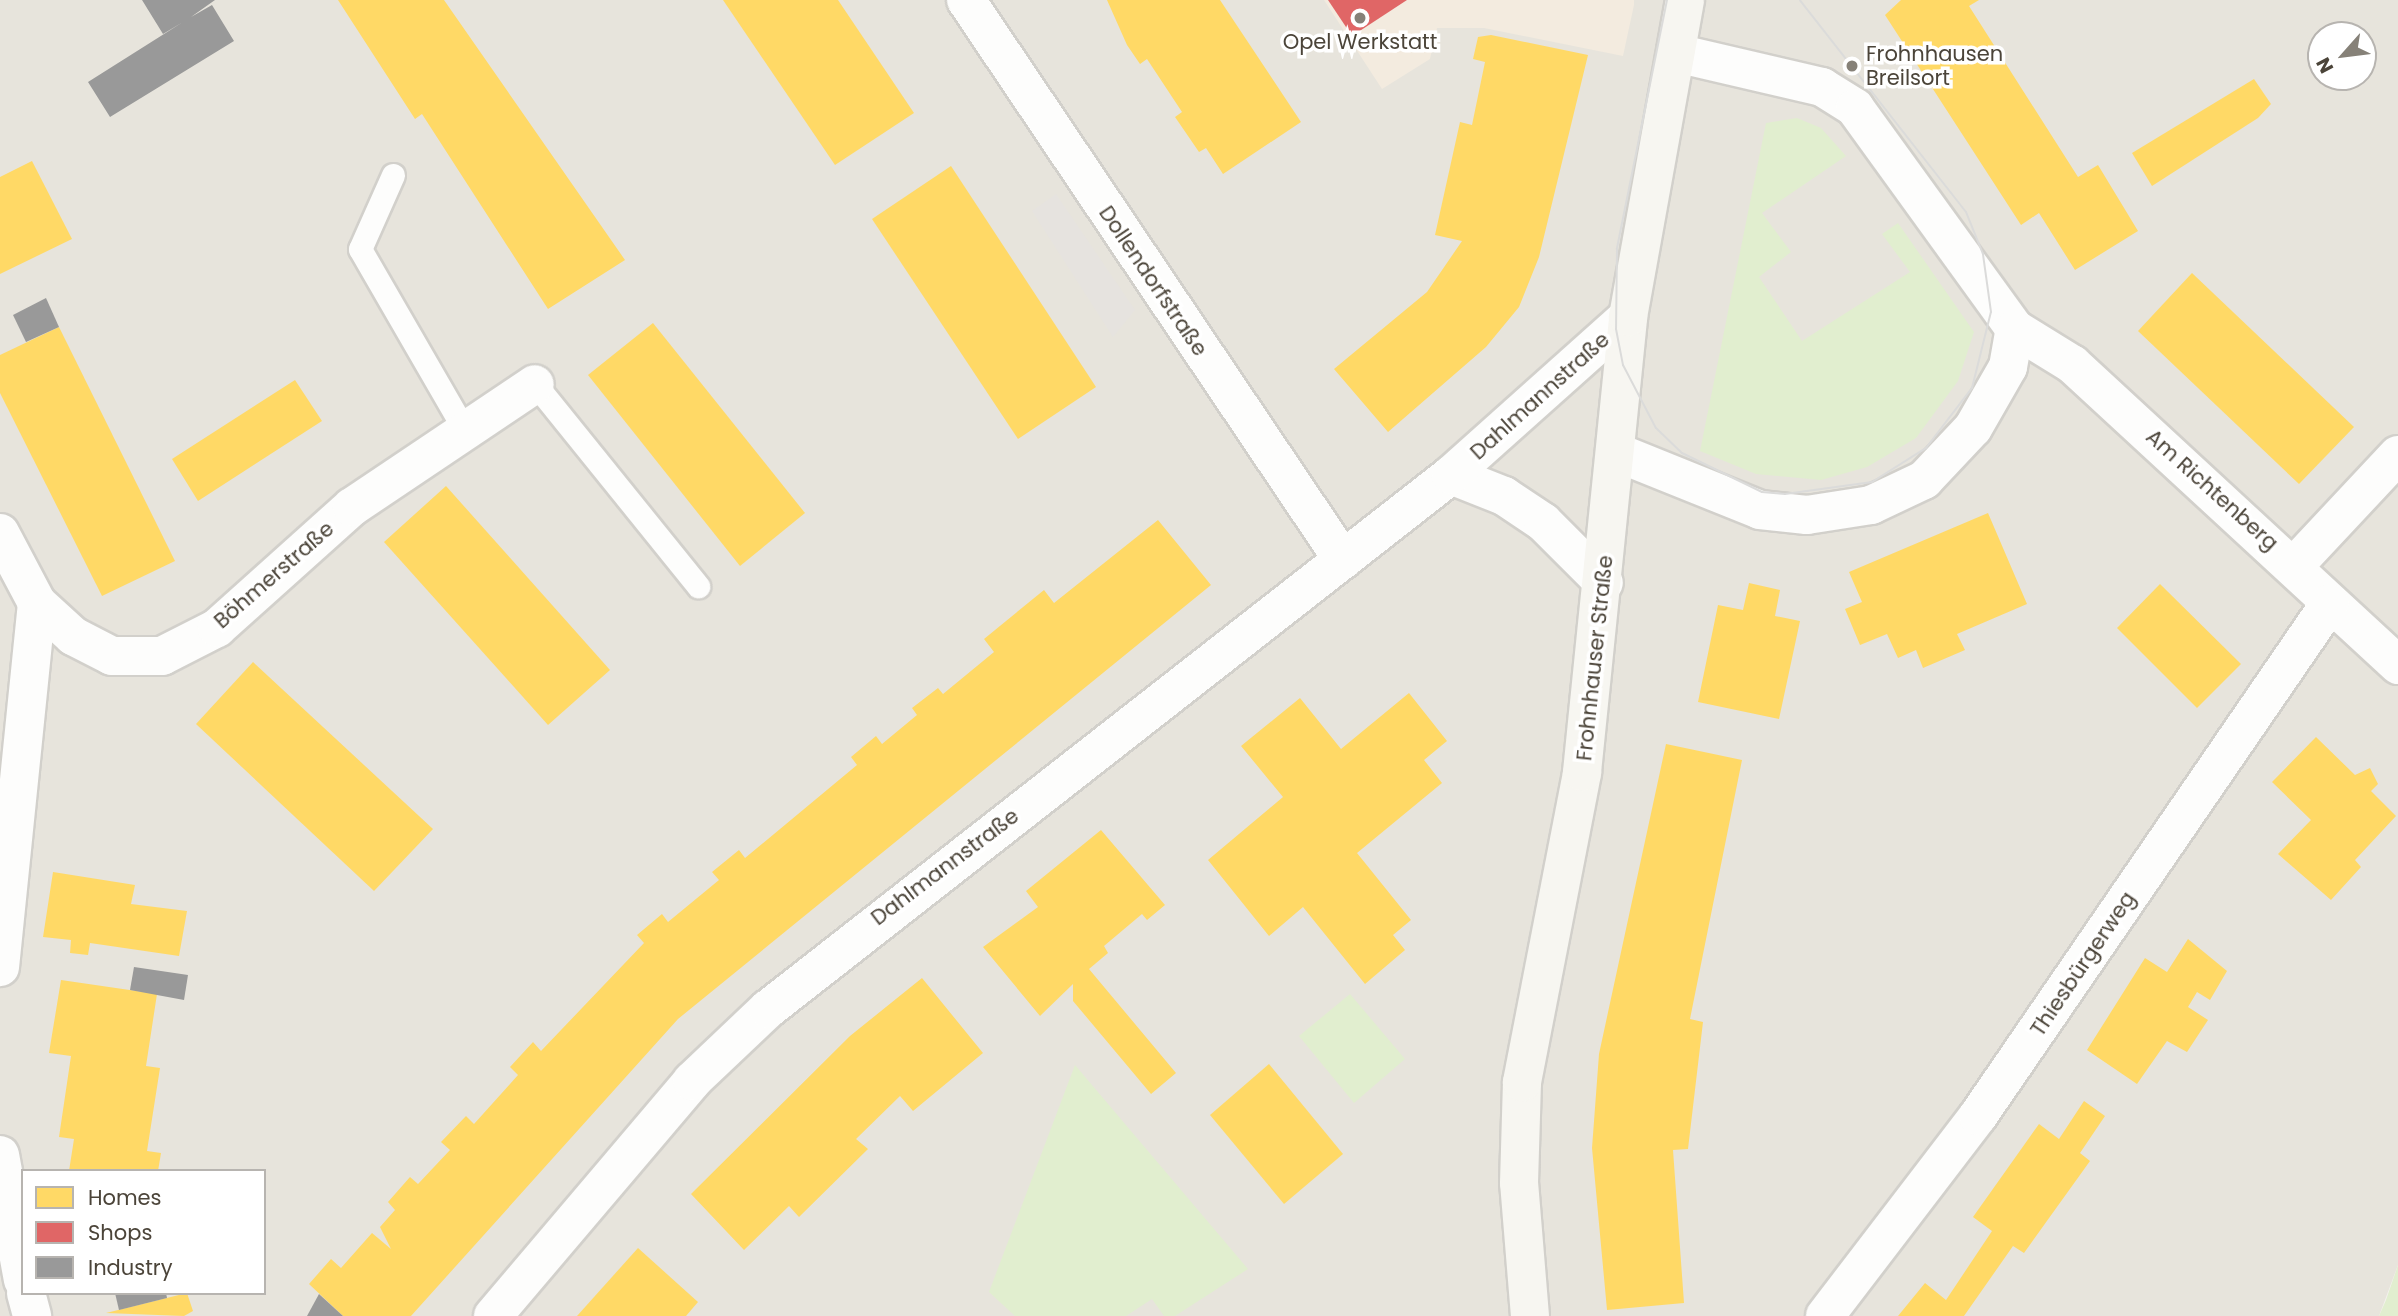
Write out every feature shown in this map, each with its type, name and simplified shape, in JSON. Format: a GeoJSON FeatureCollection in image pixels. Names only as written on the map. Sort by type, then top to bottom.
{"type":"FeatureCollection","features":[{"type":"Feature","properties":{"kind":"main road","name":"Frohnhauser Straße"},"geometry":{"type":"LineString","coordinates":[[1530,1316],[1519,1183],[1522,1082],[1582,772],[1604,583],[1628,317],[1685,0]]}},
{"type":"Feature","properties":{"kind":"street","name":"Dollendorfstraße"},"geometry":{"type":"LineString","coordinates":[[966,0],[1300,502],[1343,561]]}},
{"type":"Feature","properties":{"kind":"street","name":"Am Richtenberg"},"geometry":{"type":"LineString","coordinates":[[1676,53],[1822,87],[1855,108],[2015,329],[2073,364],[2398,665]]}},
{"type":"Feature","properties":{"kind":"street","name":"Dahlmannstraße"},"geometry":{"type":"LineString","coordinates":[[493,1316],[692,1082],[768,1009],[1451,475],[1628,317]]}},
{"type":"Feature","properties":{"kind":"street"},"geometry":{"type":"LineString","coordinates":[[1615,452],[1760,510],[1807,515],[1871,505],[1924,480],[1973,428],[2008,367],[2015,329]]}},
{"type":"Feature","properties":{"kind":"street","name":"Böhmerstraße"},"geometry":{"type":"LineString","coordinates":[[0,533],[37,603],[73,636],[112,656],[162,656],[217,628],[352,507],[535,384]]}},
{"type":"Feature","properties":{"kind":"street"},"geometry":{"type":"LineString","coordinates":[[2294,566],[2398,454]]}},
{"type":"Feature","properties":{"kind":"street","name":"Dahlmannstraße"},"geometry":{"type":"LineString","coordinates":[[1451,475],[1504,496],[1543,522],[1604,583]]}},
{"type":"Feature","properties":{"kind":"street"},"geometry":{"type":"LineString","coordinates":[[0,967],[37,603]]}},
{"type":"Feature","properties":{"kind":"street","name":"Thiesbürgerweg"},"geometry":{"type":"LineString","coordinates":[[1825,1316],[1978,1116],[2330,603]]}},
{"type":"Feature","properties":{"kind":"street"},"geometry":{"type":"LineString","coordinates":[[0,1155],[21,1269]]}},
{"type":"Feature","properties":{"kind":"street"},"geometry":{"type":"LineString","coordinates":[[27,1295],[32,1316]]}},
{"type":"Feature","properties":{"kind":"lane"},"geometry":{"type":"LineString","coordinates":[[393,176],[360,249],[465,431]]}},
{"type":"Feature","properties":{"kind":"lane","name":"Böhmerstraße"},"geometry":{"type":"LineString","coordinates":[[535,384],[698,586]]}},
{"type":"Feature","properties":{"kind":"shaded area"},"geometry":{"type":"Polygon","coordinates":[[[0,0],[2398,0],[2398,1265],[2379,1316],[0,1316],[0,0]]]}},
{"type":"Feature","properties":{"kind":"shaded area"},"geometry":{"type":"Polygon","coordinates":[[[1324,0],[1634,0],[1634,5],[1623,56],[1484,28],[1437,28],[1430,59],[1382,89],[1324,0]]]}},
{"type":"Feature","properties":{"kind":"shaded area"},"geometry":{"type":"Polygon","coordinates":[[[1056,194],[1135,310],[1113,337],[1032,211],[1056,194]]]}},
{"type":"Feature","properties":{"kind":"green space"},"geometry":{"type":"Polygon","coordinates":[[[1797,118],[1821,128],[1846,156],[1762,213],[1791,252],[1759,277],[1802,341],[1910,272],[1882,234],[1898,223],[1974,332],[1958,381],[1916,438],[1867,467],[1821,480],[1756,474],[1700,451],[1766,123],[1797,118]]]}},
{"type":"Feature","properties":{"kind":"green space"},"geometry":{"type":"Polygon","coordinates":[[[1350,994],[1405,1059],[1354,1103],[1299,1036],[1350,994]]]}},
{"type":"Feature","properties":{"kind":"green space"},"geometry":{"type":"Polygon","coordinates":[[[1075,1065],[1248,1269],[1175,1316],[1164,1316],[1152,1299],[1126,1316],[1015,1316],[989,1292],[1075,1065]]]}},
{"type":"Feature","properties":{"kind":"green space"},"geometry":{"type":"Polygon","coordinates":[[[2398,1265],[2398,1316],[2379,1316],[2386,1300],[2398,1265]]]}},
{"type":"Feature","properties":{"kind":"building: Homes"},"geometry":{"type":"Polygon","coordinates":[[[338,0],[444,0],[625,260],[548,309],[422,114],[415,119],[338,0]]]}},
{"type":"Feature","properties":{"kind":"building: Homes"},"geometry":{"type":"Polygon","coordinates":[[[723,0],[838,0],[914,113],[835,165],[723,0]]]}},
{"type":"Feature","properties":{"kind":"building: Homes"},"geometry":{"type":"Polygon","coordinates":[[[1107,0],[1220,0],[1301,122],[1223,174],[1206,148],[1199,152],[1175,117],[1182,112],[1147,59],[1140,64],[1127,45],[1107,0]]]}},
{"type":"Feature","properties":{"kind":"building: Homes"},"geometry":{"type":"Polygon","coordinates":[[[1901,0],[1979,0],[1969,6],[2078,177],[2098,165],[2138,231],[2075,270],[2039,213],[2021,225],[1885,15],[1901,0]]]}},
{"type":"Feature","properties":{"kind":"building: Homes"},"geometry":{"type":"Polygon","coordinates":[[[1491,35],[1588,55],[1539,257],[1519,307],[1486,347],[1388,432],[1334,369],[1427,292],[1462,241],[1435,235],[1460,122],[1472,125],[1485,62],[1473,59],[1478,37],[1491,35]]]}},
{"type":"Feature","properties":{"kind":"building: Homes"},"geometry":{"type":"Polygon","coordinates":[[[2254,79],[2271,104],[2258,118],[2152,186],[2132,153],[2254,79]]]}},
{"type":"Feature","properties":{"kind":"building: Homes"},"geometry":{"type":"Polygon","coordinates":[[[32,161],[72,239],[0,274],[0,177],[32,161]]]}},
{"type":"Feature","properties":{"kind":"building: Homes"},"geometry":{"type":"Polygon","coordinates":[[[951,166],[1096,387],[1018,439],[872,219],[951,166]]]}},
{"type":"Feature","properties":{"kind":"building: Homes"},"geometry":{"type":"Polygon","coordinates":[[[2192,273],[2354,427],[2299,484],[2138,331],[2192,273]]]}},
{"type":"Feature","properties":{"kind":"building: Homes"},"geometry":{"type":"Polygon","coordinates":[[[653,323],[805,513],[740,566],[588,375],[653,323]]]}},
{"type":"Feature","properties":{"kind":"building: Homes"},"geometry":{"type":"Polygon","coordinates":[[[59,327],[175,561],[102,596],[0,393],[0,355],[59,327]]]}},
{"type":"Feature","properties":{"kind":"building: Homes"},"geometry":{"type":"Polygon","coordinates":[[[295,380],[322,421],[198,501],[172,459],[295,380]]]}},
{"type":"Feature","properties":{"kind":"building: Homes"},"geometry":{"type":"Polygon","coordinates":[[[446,486],[610,670],[548,725],[384,542],[446,486]]]}},
{"type":"Feature","properties":{"kind":"building: Homes"},"geometry":{"type":"Polygon","coordinates":[[[1988,513],[2027,604],[1957,634],[1965,650],[1923,668],[1916,650],[1898,658],[1887,634],[1860,645],[1845,609],[1862,602],[1849,572],[1988,513]]]}},
{"type":"Feature","properties":{"kind":"building: Homes"},"geometry":{"type":"Polygon","coordinates":[[[1158,520],[1211,585],[678,1019],[411,1316],[343,1316],[309,1284],[331,1259],[341,1268],[372,1233],[391,1249],[380,1227],[395,1210],[388,1202],[410,1177],[418,1184],[450,1150],[441,1142],[466,1116],[474,1124],[518,1075],[510,1067],[533,1042],[541,1051],[644,943],[637,935],[662,914],[668,922],[719,880],[712,872],[739,850],[745,858],[857,765],[851,757],[876,736],[882,744],[917,715],[912,708],[938,688],[943,694],[994,652],[984,639],[1044,590],[1054,603],[1158,520]]]}},
{"type":"Feature","properties":{"kind":"building: Homes"},"geometry":{"type":"Polygon","coordinates":[[[1749,583],[1780,590],[1775,616],[1800,621],[1779,719],[1698,702],[1718,605],[1743,610],[1749,583]]]}},
{"type":"Feature","properties":{"kind":"building: Homes"},"geometry":{"type":"Polygon","coordinates":[[[2160,584],[2241,664],[2197,708],[2117,628],[2160,584]]]}},
{"type":"Feature","properties":{"kind":"building: Homes"},"geometry":{"type":"Polygon","coordinates":[[[253,662],[433,829],[374,891],[196,724],[253,662]]]}},
{"type":"Feature","properties":{"kind":"building: Homes"},"geometry":{"type":"Polygon","coordinates":[[[1409,693],[1447,741],[1424,760],[1442,783],[1357,853],[1411,920],[1393,935],[1405,950],[1365,984],[1303,907],[1269,936],[1208,860],[1283,797],[1241,746],[1300,698],[1341,749],[1409,693]]]}},
{"type":"Feature","properties":{"kind":"building: Homes"},"geometry":{"type":"Polygon","coordinates":[[[2316,737],[2355,775],[2370,768],[2378,784],[2371,791],[2396,816],[2355,860],[2361,867],[2331,900],[2278,854],[2311,820],[2272,782],[2316,737]]]}},
{"type":"Feature","properties":{"kind":"building: Homes"},"geometry":{"type":"Polygon","coordinates":[[[1666,744],[1742,760],[1690,1019],[1703,1022],[1688,1149],[1673,1150],[1684,1303],[1607,1310],[1592,1148],[1599,1054],[1666,744]]]}},
{"type":"Feature","properties":{"kind":"building: Homes"},"geometry":{"type":"Polygon","coordinates":[[[1101,830],[1165,905],[1147,920],[1142,914],[1104,946],[1108,953],[1089,969],[1176,1073],[1151,1094],[1073,1001],[1073,984],[1040,1016],[983,947],[1038,907],[1026,891],[1101,830]]]}},
{"type":"Feature","properties":{"kind":"building: Homes"},"geometry":{"type":"Polygon","coordinates":[[[53,872],[135,885],[131,904],[187,911],[179,956],[90,943],[88,955],[70,953],[71,940],[43,937],[53,872]]]}},
{"type":"Feature","properties":{"kind":"building: Homes"},"geometry":{"type":"Polygon","coordinates":[[[2188,939],[2227,971],[2210,1000],[2197,992],[2188,1007],[2208,1020],[2187,1052],[2167,1041],[2137,1084],[2087,1050],[2145,958],[2167,972],[2188,939]]]}},
{"type":"Feature","properties":{"kind":"building: Homes"},"geometry":{"type":"Polygon","coordinates":[[[922,978],[983,1053],[913,1111],[900,1096],[856,1139],[868,1149],[799,1217],[789,1206],[744,1250],[691,1194],[850,1036],[922,978]]]}},
{"type":"Feature","properties":{"kind":"building: Homes"},"geometry":{"type":"Polygon","coordinates":[[[61,980],[157,994],[146,1066],[160,1068],[147,1151],[161,1153],[158,1169],[69,1169],[74,1139],[59,1137],[71,1056],[49,1053],[61,980]]]}},
{"type":"Feature","properties":{"kind":"building: Homes"},"geometry":{"type":"Polygon","coordinates":[[[1269,1064],[1343,1154],[1284,1204],[1210,1115],[1269,1064]]]}},
{"type":"Feature","properties":{"kind":"building: Homes"},"geometry":{"type":"Polygon","coordinates":[[[2084,1101],[2105,1116],[2080,1153],[2090,1161],[2024,1253],[2013,1246],[1964,1316],[1898,1316],[1925,1283],[1946,1300],[1992,1231],[1973,1217],[2039,1124],[2059,1139],[2084,1101]]]}},
{"type":"Feature","properties":{"kind":"building: Homes"},"geometry":{"type":"Polygon","coordinates":[[[638,1248],[698,1302],[686,1316],[577,1316],[638,1248]]]}},
{"type":"Feature","properties":{"kind":"building: Homes"},"geometry":{"type":"Polygon","coordinates":[[[179,1295],[188,1295],[193,1311],[184,1316],[106,1313],[179,1295]]]}},
{"type":"Feature","properties":{"kind":"building: Shops","name":"Opel Werkstatt"},"geometry":{"type":"Polygon","coordinates":[[[1328,0],[1407,0],[1352,36],[1328,0]]]}},
{"type":"Feature","properties":{"kind":"building: Industry"},"geometry":{"type":"Polygon","coordinates":[[[142,0],[215,0],[191,17],[212,5],[234,41],[110,117],[88,82],[183,22],[163,34],[142,0]]]}},
{"type":"Feature","properties":{"kind":"building: Industry"},"geometry":{"type":"Polygon","coordinates":[[[46,298],[59,327],[26,342],[13,315],[46,298]]]}},
{"type":"Feature","properties":{"kind":"building: Industry"},"geometry":{"type":"Polygon","coordinates":[[[134,967],[188,975],[184,1000],[130,990],[134,967]]]}},
{"type":"Feature","properties":{"kind":"building: Industry"},"geometry":{"type":"Polygon","coordinates":[[[319,1294],[343,1316],[307,1316],[319,1294]]]}},
{"type":"Feature","properties":{"kind":"building: Industry"},"geometry":{"type":"Polygon","coordinates":[[[115,1295],[166,1295],[167,1298],[119,1310],[115,1295]]]}},
{"type":"Feature","properties":{"kind":"tram line"},"geometry":{"type":"LineString","coordinates":[[1667,0],[1617,249],[1616,329],[1623,365],[1656,428],[1682,453],[1762,492],[1785,494],[1872,482],[1926,448],[1972,388],[1991,312],[1983,254],[1966,212],[1800,0]]}},
{"type":"Feature","properties":{"kind":"place","name":"Opel Werkstatt"},"geometry":{"type":"Point","coordinates":[1360,18]}},
{"type":"Feature","properties":{"kind":"place","name":"Frohnhausen Breilsort"},"geometry":{"type":"Point","coordinates":[1852,66]}}]}
